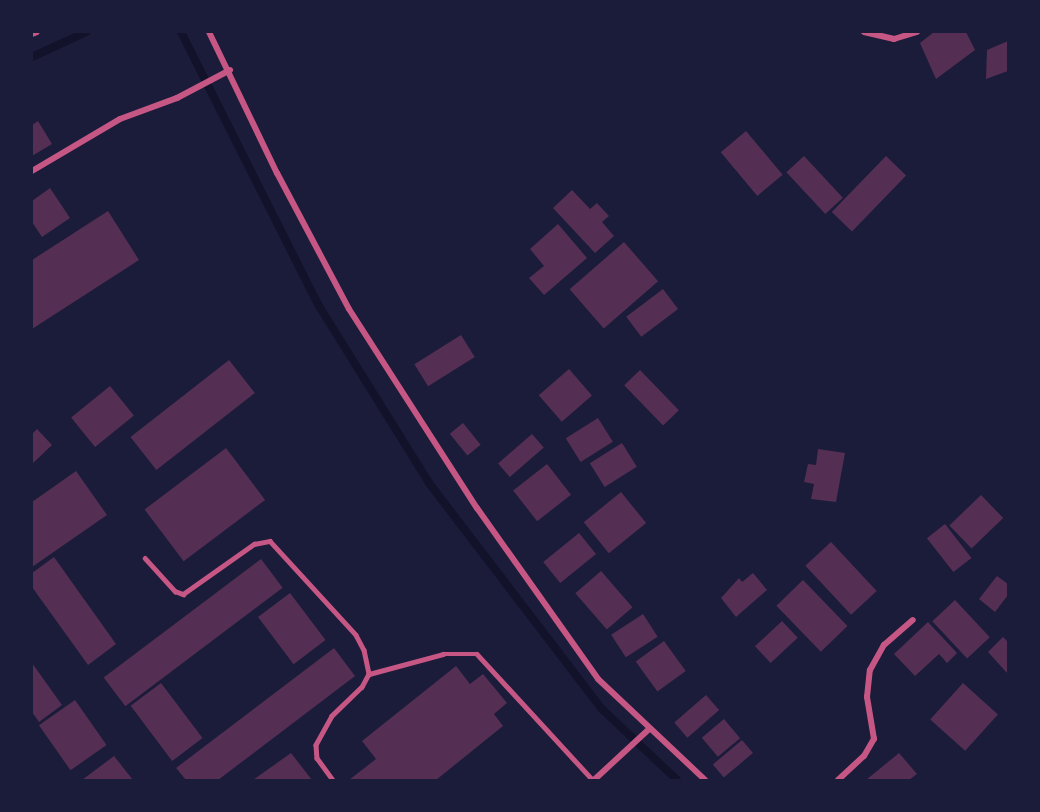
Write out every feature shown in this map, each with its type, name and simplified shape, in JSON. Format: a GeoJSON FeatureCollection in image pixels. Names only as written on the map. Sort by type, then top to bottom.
{"type":"FeatureCollection","features":[{"type":"Feature","properties":{"kind":"street"},"geometry":{"type":"LineString","coordinates":[[32,34],[37,32]]}},
{"type":"Feature","properties":{"kind":"street"},"geometry":{"type":"LineString","coordinates":[[209,32],[230,70],[277,172],[349,309],[550,614],[598,679],[645,732],[705,780]]}},
{"type":"Feature","properties":{"kind":"street"},"geometry":{"type":"LineString","coordinates":[[864,32],[894,39],[917,32]]}},
{"type":"Feature","properties":{"kind":"street"},"geometry":{"type":"LineString","coordinates":[[32,171],[120,119],[193,90],[230,70]]}},
{"type":"Feature","properties":{"kind":"street"},"geometry":{"type":"LineString","coordinates":[[838,780],[864,756],[874,739],[867,697],[870,670],[884,645],[913,620]]}},
{"type":"Feature","properties":{"kind":"street"},"geometry":{"type":"LineString","coordinates":[[594,780],[645,732]]}},
{"type":"Feature","properties":{"kind":"lane"},"geometry":{"type":"LineString","coordinates":[[145,558],[175,591],[183,594],[254,544],[270,541],[356,635],[364,650],[369,674],[362,687],[332,716],[316,745],[317,758],[333,780]]}},
{"type":"Feature","properties":{"kind":"lane"},"geometry":{"type":"LineString","coordinates":[[369,674],[443,654],[477,654],[594,780]]}},
{"type":"Feature","properties":{"kind":"building"},"geometry":{"type":"Polygon","coordinates":[[[934,32],[966,32],[975,50],[936,79],[920,43],[934,32]]]}},
{"type":"Feature","properties":{"kind":"building"},"geometry":{"type":"Polygon","coordinates":[[[1008,41],[1008,71],[986,79],[987,50],[1008,41]]]}},
{"type":"Feature","properties":{"kind":"building"},"geometry":{"type":"Polygon","coordinates":[[[38,121],[52,144],[32,156],[32,125],[38,121]]]}},
{"type":"Feature","properties":{"kind":"building"},"geometry":{"type":"Polygon","coordinates":[[[746,131],[783,175],[757,196],[721,152],[746,131]]]}},
{"type":"Feature","properties":{"kind":"building"},"geometry":{"type":"Polygon","coordinates":[[[804,156],[843,198],[825,214],[786,172],[804,156]]]}},
{"type":"Feature","properties":{"kind":"building"},"geometry":{"type":"Polygon","coordinates":[[[886,156],[906,175],[852,232],[832,212],[886,156]]]}},
{"type":"Feature","properties":{"kind":"building"},"geometry":{"type":"Polygon","coordinates":[[[50,188],[70,218],[42,237],[32,222],[32,201],[50,188]]]}},
{"type":"Feature","properties":{"kind":"building"},"geometry":{"type":"Polygon","coordinates":[[[572,190],[590,209],[597,203],[609,216],[602,222],[614,236],[595,253],[553,208],[572,190]]]}},
{"type":"Feature","properties":{"kind":"building"},"geometry":{"type":"Polygon","coordinates":[[[108,211],[139,260],[32,329],[32,260],[108,211]]]}},
{"type":"Feature","properties":{"kind":"building"},"geometry":{"type":"Polygon","coordinates":[[[558,224],[587,258],[544,295],[529,278],[544,266],[530,249],[558,224]]]}},
{"type":"Feature","properties":{"kind":"building"},"geometry":{"type":"Polygon","coordinates":[[[624,242],[658,281],[604,328],[570,289],[624,242]]]}},
{"type":"Feature","properties":{"kind":"building"},"geometry":{"type":"Polygon","coordinates":[[[663,289],[678,309],[641,337],[626,317],[663,289]]]}},
{"type":"Feature","properties":{"kind":"building"},"geometry":{"type":"Polygon","coordinates":[[[461,335],[475,357],[428,386],[414,364],[461,335]]]}},
{"type":"Feature","properties":{"kind":"building"},"geometry":{"type":"Polygon","coordinates":[[[229,360],[255,393],[156,470],[130,437],[229,360]]]}},
{"type":"Feature","properties":{"kind":"building"},"geometry":{"type":"Polygon","coordinates":[[[569,369],[592,395],[562,422],[539,395],[569,369]]]}},
{"type":"Feature","properties":{"kind":"building"},"geometry":{"type":"Polygon","coordinates":[[[640,370],[679,410],[663,426],[624,385],[640,370]]]}},
{"type":"Feature","properties":{"kind":"building"},"geometry":{"type":"Polygon","coordinates":[[[110,386],[134,416],[95,447],[71,417],[110,386]]]}},
{"type":"Feature","properties":{"kind":"building"},"geometry":{"type":"Polygon","coordinates":[[[598,418],[613,442],[581,462],[566,438],[598,418]]]}},
{"type":"Feature","properties":{"kind":"building"},"geometry":{"type":"Polygon","coordinates":[[[463,423],[481,445],[467,455],[450,434],[463,423]]]}},
{"type":"Feature","properties":{"kind":"building"},"geometry":{"type":"Polygon","coordinates":[[[37,429],[52,445],[32,464],[32,434],[37,429]]]}},
{"type":"Feature","properties":{"kind":"building"},"geometry":{"type":"Polygon","coordinates":[[[532,434],[544,448],[510,477],[498,464],[532,434]]]}},
{"type":"Feature","properties":{"kind":"building"},"geometry":{"type":"Polygon","coordinates":[[[622,443],[637,467],[605,487],[590,463],[622,443]]]}},
{"type":"Feature","properties":{"kind":"building"},"geometry":{"type":"Polygon","coordinates":[[[226,448],[265,500],[184,561],[145,509],[226,448]]]}},
{"type":"Feature","properties":{"kind":"building"},"geometry":{"type":"Polygon","coordinates":[[[818,449],[845,453],[836,502],[811,499],[814,484],[804,482],[808,464],[816,465],[818,449]]]}},
{"type":"Feature","properties":{"kind":"building"},"geometry":{"type":"Polygon","coordinates":[[[547,464],[571,495],[537,521],[513,490],[547,464]]]}},
{"type":"Feature","properties":{"kind":"building"},"geometry":{"type":"Polygon","coordinates":[[[76,471],[107,515],[32,567],[32,502],[76,471]]]}},
{"type":"Feature","properties":{"kind":"building"},"geometry":{"type":"Polygon","coordinates":[[[621,492],[646,523],[609,553],[584,522],[621,492]]]}},
{"type":"Feature","properties":{"kind":"building"},"geometry":{"type":"Polygon","coordinates":[[[981,495],[1003,518],[972,549],[949,526],[981,495]]]}},
{"type":"Feature","properties":{"kind":"building"},"geometry":{"type":"Polygon","coordinates":[[[945,524],[971,558],[953,572],[927,538],[945,524]]]}},
{"type":"Feature","properties":{"kind":"building"},"geometry":{"type":"Polygon","coordinates":[[[579,533],[596,554],[560,583],[543,562],[579,533]]]}},
{"type":"Feature","properties":{"kind":"building"},"geometry":{"type":"Polygon","coordinates":[[[831,542],[877,591],[851,615],[805,566],[831,542]]]}},
{"type":"Feature","properties":{"kind":"building"},"geometry":{"type":"Polygon","coordinates":[[[54,557],[116,644],[88,665],[32,587],[32,573],[54,557]]]}},
{"type":"Feature","properties":{"kind":"building"},"geometry":{"type":"Polygon","coordinates":[[[261,559],[283,588],[125,706],[104,678],[261,559]]]}},
{"type":"Feature","properties":{"kind":"building"},"geometry":{"type":"Polygon","coordinates":[[[601,571],[632,607],[607,630],[575,593],[601,571]]]}},
{"type":"Feature","properties":{"kind":"building"},"geometry":{"type":"Polygon","coordinates":[[[753,573],[767,590],[736,617],[721,598],[739,578],[742,582],[753,573]]]}},
{"type":"Feature","properties":{"kind":"building"},"geometry":{"type":"Polygon","coordinates":[[[997,576],[1008,584],[1008,595],[995,612],[979,599],[997,576]]]}},
{"type":"Feature","properties":{"kind":"building"},"geometry":{"type":"Polygon","coordinates":[[[803,580],[847,626],[821,652],[776,606],[803,580]]]}},
{"type":"Feature","properties":{"kind":"building"},"geometry":{"type":"Polygon","coordinates":[[[290,593],[326,640],[294,664],[258,617],[290,593]]]}},
{"type":"Feature","properties":{"kind":"building"},"geometry":{"type":"Polygon","coordinates":[[[955,600],[990,637],[967,658],[932,621],[955,600]]]}},
{"type":"Feature","properties":{"kind":"building"},"geometry":{"type":"Polygon","coordinates":[[[643,614],[658,637],[626,657],[611,635],[643,614]]]}},
{"type":"Feature","properties":{"kind":"building"},"geometry":{"type":"Polygon","coordinates":[[[782,621],[798,638],[771,663],[755,646],[782,621]]]}},
{"type":"Feature","properties":{"kind":"building"},"geometry":{"type":"Polygon","coordinates":[[[928,622],[957,653],[947,663],[939,654],[915,676],[894,654],[928,622]]]}},
{"type":"Feature","properties":{"kind":"building"},"geometry":{"type":"Polygon","coordinates":[[[1003,637],[1008,642],[1008,674],[988,652],[1003,637]]]}},
{"type":"Feature","properties":{"kind":"building"},"geometry":{"type":"Polygon","coordinates":[[[664,641],[686,671],[657,692],[636,662],[664,641]]]}},
{"type":"Feature","properties":{"kind":"building"},"geometry":{"type":"Polygon","coordinates":[[[334,648],[355,676],[218,780],[186,780],[176,768],[334,648]]]}},
{"type":"Feature","properties":{"kind":"building"},"geometry":{"type":"Polygon","coordinates":[[[32,663],[62,705],[39,722],[32,712],[32,663]]]}},
{"type":"Feature","properties":{"kind":"building"},"geometry":{"type":"Polygon","coordinates":[[[456,666],[470,684],[483,674],[507,703],[494,714],[503,726],[436,780],[349,780],[376,759],[362,741],[456,666]]]}},
{"type":"Feature","properties":{"kind":"building"},"geometry":{"type":"Polygon","coordinates":[[[161,683],[203,738],[172,761],[131,706],[161,683]]]}},
{"type":"Feature","properties":{"kind":"building"},"geometry":{"type":"Polygon","coordinates":[[[963,683],[998,714],[965,751],[930,719],[963,683]]]}},
{"type":"Feature","properties":{"kind":"building"},"geometry":{"type":"Polygon","coordinates":[[[706,695],[719,710],[687,738],[674,723],[706,695]]]}},
{"type":"Feature","properties":{"kind":"building"},"geometry":{"type":"Polygon","coordinates":[[[75,700],[107,745],[71,770],[39,725],[75,700]]]}},
{"type":"Feature","properties":{"kind":"building"},"geometry":{"type":"Polygon","coordinates":[[[724,719],[740,738],[718,757],[702,738],[724,719]]]}},
{"type":"Feature","properties":{"kind":"building"},"geometry":{"type":"Polygon","coordinates":[[[742,740],[753,753],[724,777],[713,764],[742,740]]]}},
{"type":"Feature","properties":{"kind":"building"},"geometry":{"type":"Polygon","coordinates":[[[291,753],[312,780],[253,780],[291,753]]]}},
{"type":"Feature","properties":{"kind":"building"},"geometry":{"type":"Polygon","coordinates":[[[899,753],[917,774],[909,780],[866,780],[899,753]]]}},
{"type":"Feature","properties":{"kind":"building"},"geometry":{"type":"Polygon","coordinates":[[[114,756],[133,780],[82,780],[114,756]]]}},
{"type":"Feature","properties":{"kind":"waterway"},"geometry":{"type":"LineString","coordinates":[[32,57],[86,32]]}},
{"type":"Feature","properties":{"kind":"waterway"},"geometry":{"type":"LineString","coordinates":[[181,32],[319,306],[429,483],[602,709],[677,780]]}}]}
